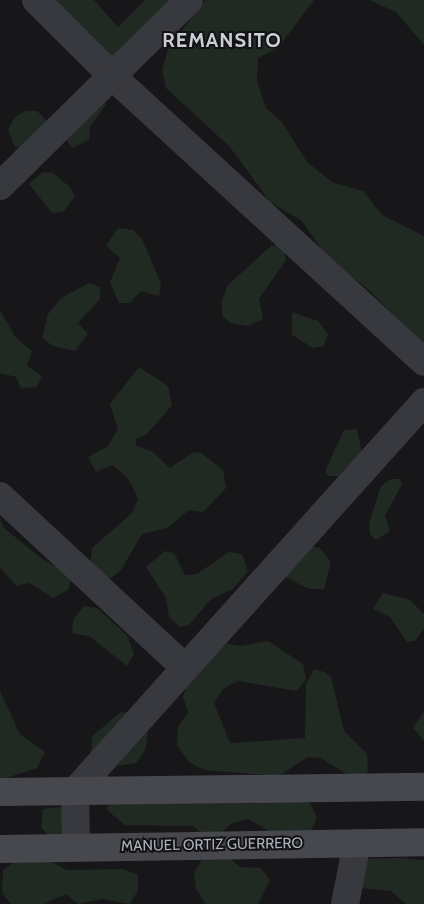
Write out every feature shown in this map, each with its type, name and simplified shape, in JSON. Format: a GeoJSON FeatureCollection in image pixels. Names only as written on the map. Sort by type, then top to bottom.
{"type":"FeatureCollection","features":[{"type":"Feature","properties":{"kind":"street"},"geometry":{"type":"LineString","coordinates":[[36,0],[112,76],[424,362]]}},
{"type":"Feature","properties":{"kind":"street"},"geometry":{"type":"LineString","coordinates":[[0,186],[189,0]]}},
{"type":"Feature","properties":{"kind":"street"},"geometry":{"type":"LineString","coordinates":[[76,847],[75,791],[184,667],[424,402]]}},
{"type":"Feature","properties":{"kind":"street"},"geometry":{"type":"LineString","coordinates":[[0,496],[184,667]]}},
{"type":"Feature","properties":{"kind":"street"},"geometry":{"type":"LineString","coordinates":[[0,792],[424,787]]}},
{"type":"Feature","properties":{"kind":"street","name":"MANUEL ORTIZ GUERRERO"},"geometry":{"type":"LineString","coordinates":[[0,849],[424,842]]}},
{"type":"Feature","properties":{"kind":"street"},"geometry":{"type":"LineString","coordinates":[[355,901],[357,843]]}},
{"type":"Feature","properties":{"kind":"shaded area"},"geometry":{"type":"Polygon","coordinates":[[[42,0],[94,0],[118,27],[145,0],[181,0],[110,64],[96,52],[89,33],[72,27],[42,0]]]}},
{"type":"Feature","properties":{"kind":"shaded area"},"geometry":{"type":"Polygon","coordinates":[[[205,0],[314,0],[278,48],[258,58],[257,81],[266,108],[282,122],[307,162],[332,182],[363,191],[382,215],[424,236],[424,347],[369,290],[328,258],[301,220],[270,202],[230,147],[166,88],[162,70],[168,49],[205,0]]]}},
{"type":"Feature","properties":{"kind":"shaded area"},"geometry":{"type":"Polygon","coordinates":[[[369,0],[424,0],[424,45],[396,12],[369,0]]]}},
{"type":"Feature","properties":{"kind":"shaded area"},"geometry":{"type":"Polygon","coordinates":[[[102,95],[106,104],[90,127],[89,140],[72,148],[65,138],[102,95]]]}},
{"type":"Feature","properties":{"kind":"shaded area"},"geometry":{"type":"Polygon","coordinates":[[[26,111],[37,111],[46,120],[42,136],[24,148],[15,147],[8,130],[15,117],[26,111]]]}},
{"type":"Feature","properties":{"kind":"shaded area"},"geometry":{"type":"Polygon","coordinates":[[[43,172],[53,173],[70,187],[75,197],[63,212],[52,213],[29,184],[43,172]]]}},
{"type":"Feature","properties":{"kind":"shaded area"},"geometry":{"type":"Polygon","coordinates":[[[118,228],[133,230],[142,239],[161,283],[159,296],[141,291],[130,303],[119,303],[110,282],[120,258],[106,246],[118,228]]]}},
{"type":"Feature","properties":{"kind":"shaded area"},"geometry":{"type":"Polygon","coordinates":[[[272,245],[284,247],[286,260],[259,299],[263,319],[248,326],[231,323],[223,317],[221,303],[228,285],[272,245]]]}},
{"type":"Feature","properties":{"kind":"shaded area"},"geometry":{"type":"Polygon","coordinates":[[[89,283],[100,287],[100,299],[78,323],[88,334],[75,351],[53,346],[42,338],[48,314],[61,298],[89,283]]]}},
{"type":"Feature","properties":{"kind":"shaded area"},"geometry":{"type":"Polygon","coordinates":[[[0,310],[16,338],[32,351],[27,366],[42,376],[37,387],[21,388],[16,377],[0,373],[0,310]]]}},
{"type":"Feature","properties":{"kind":"shaded area"},"geometry":{"type":"Polygon","coordinates":[[[292,312],[318,321],[328,334],[324,346],[313,348],[292,335],[292,312]]]}},
{"type":"Feature","properties":{"kind":"shaded area"},"geometry":{"type":"Polygon","coordinates":[[[139,367],[168,386],[172,405],[146,435],[135,439],[137,446],[153,452],[170,468],[192,453],[200,452],[223,470],[226,488],[203,512],[189,510],[167,528],[142,534],[121,570],[108,580],[90,568],[92,548],[132,513],[138,499],[128,478],[112,465],[96,472],[88,457],[108,446],[118,429],[110,404],[139,367]]]}},
{"type":"Feature","properties":{"kind":"shaded area"},"geometry":{"type":"Polygon","coordinates":[[[357,429],[362,454],[343,476],[328,476],[325,471],[344,430],[357,429]]]}},
{"type":"Feature","properties":{"kind":"shaded area"},"geometry":{"type":"Polygon","coordinates":[[[391,479],[400,479],[402,484],[385,516],[390,531],[376,540],[370,534],[369,523],[381,486],[391,479]]]}},
{"type":"Feature","properties":{"kind":"shaded area"},"geometry":{"type":"Polygon","coordinates":[[[0,519],[4,528],[41,558],[72,577],[68,590],[53,598],[29,583],[17,586],[0,568],[0,519]]]}},
{"type":"Feature","properties":{"kind":"shaded area"},"geometry":{"type":"Polygon","coordinates":[[[302,545],[320,548],[331,562],[324,589],[309,589],[281,575],[302,545]]]}},
{"type":"Feature","properties":{"kind":"shaded area"},"geometry":{"type":"Polygon","coordinates":[[[165,551],[174,553],[185,575],[197,574],[229,552],[242,554],[248,571],[233,589],[211,599],[189,625],[180,627],[169,617],[166,598],[146,567],[165,551]]]}},
{"type":"Feature","properties":{"kind":"shaded area"},"geometry":{"type":"Polygon","coordinates":[[[383,593],[410,600],[424,614],[424,628],[415,641],[407,642],[390,617],[373,609],[383,593]]]}},
{"type":"Feature","properties":{"kind":"shaded area"},"geometry":{"type":"Polygon","coordinates":[[[84,606],[97,608],[127,635],[134,654],[127,666],[89,636],[72,633],[73,620],[84,606]]]}},
{"type":"Feature","properties":{"kind":"shaded area"},"geometry":{"type":"Polygon","coordinates":[[[268,641],[303,664],[306,679],[297,691],[238,681],[223,689],[214,703],[230,743],[305,738],[306,684],[314,669],[324,672],[331,677],[344,731],[367,754],[368,772],[353,778],[321,758],[308,757],[279,776],[204,770],[189,762],[177,745],[178,727],[188,712],[183,697],[195,662],[223,643],[241,646],[268,641]]]}},
{"type":"Feature","properties":{"kind":"shaded area"},"geometry":{"type":"Polygon","coordinates":[[[0,691],[20,734],[45,752],[37,768],[0,780],[0,691]]]}},
{"type":"Feature","properties":{"kind":"shaded area"},"geometry":{"type":"Polygon","coordinates":[[[424,711],[424,741],[413,728],[424,711]]]}},
{"type":"Feature","properties":{"kind":"shaded area"},"geometry":{"type":"Polygon","coordinates":[[[121,712],[138,713],[148,729],[146,748],[136,763],[108,767],[91,753],[92,736],[121,712]]]}},
{"type":"Feature","properties":{"kind":"shaded area"},"geometry":{"type":"Polygon","coordinates":[[[114,791],[259,803],[296,796],[310,803],[317,817],[310,834],[274,834],[248,819],[232,823],[218,835],[203,834],[193,826],[125,825],[107,810],[114,791]]]}},
{"type":"Feature","properties":{"kind":"shaded area"},"geometry":{"type":"Polygon","coordinates":[[[60,807],[75,818],[64,837],[51,839],[41,827],[43,809],[60,807]]]}},
{"type":"Feature","properties":{"kind":"shaded area"},"geometry":{"type":"Polygon","coordinates":[[[208,850],[222,852],[240,867],[261,868],[270,880],[258,904],[206,904],[196,889],[194,872],[208,850]]]}},
{"type":"Feature","properties":{"kind":"shaded area"},"geometry":{"type":"Polygon","coordinates":[[[38,855],[67,870],[123,869],[138,875],[138,890],[130,904],[102,899],[78,904],[66,894],[44,904],[11,904],[2,893],[3,870],[23,856],[38,855]]]}},
{"type":"Feature","properties":{"kind":"shaded area"},"geometry":{"type":"Polygon","coordinates":[[[401,858],[424,860],[424,904],[406,904],[391,891],[360,888],[359,859],[401,858]]]}},
{"type":"Feature","properties":{"kind":"district","name":"REMANSITO"},"geometry":{"type":"Point","coordinates":[222,40]}}]}
